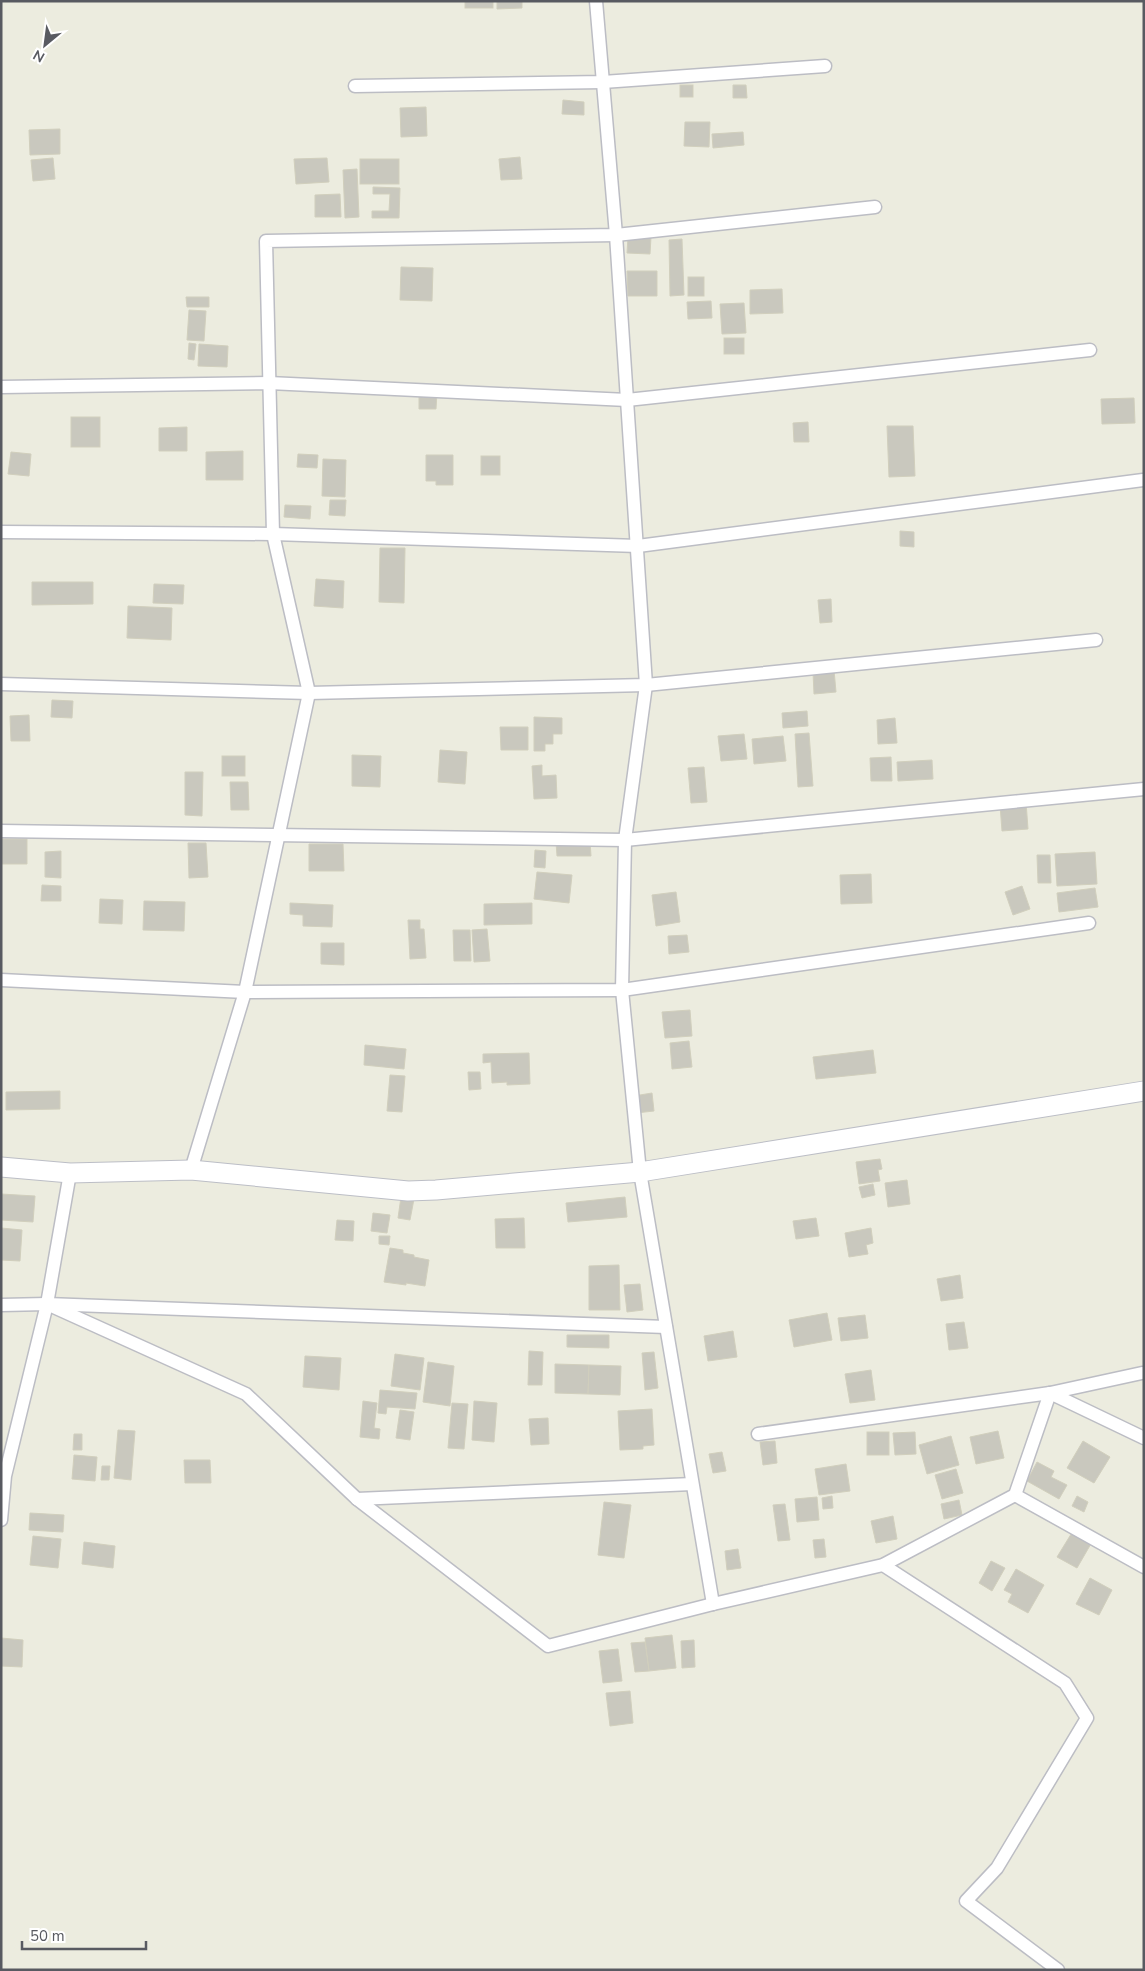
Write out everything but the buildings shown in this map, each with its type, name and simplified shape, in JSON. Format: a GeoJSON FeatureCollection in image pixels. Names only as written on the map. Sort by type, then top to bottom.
{"type":"FeatureCollection","features":[{"type":"Feature","properties":{"kind":"main road"},"geometry":{"type":"LineString","coordinates":[[1,1167],[70,1173],[191,1170],[408,1192],[640,1172],[1144,1091]]}},
{"type":"Feature","properties":{"kind":"street"},"geometry":{"type":"LineString","coordinates":[[596,1],[616,235],[646,685],[626,840],[622,990],[640,1172],[713,1604]]}},
{"type":"Feature","properties":{"kind":"street"},"geometry":{"type":"LineString","coordinates":[[356,86],[603,82],[825,66]]}},
{"type":"Feature","properties":{"kind":"street"},"geometry":{"type":"LineString","coordinates":[[191,1170],[246,992],[310,693],[273,534],[266,241],[616,235],[875,207]]}},
{"type":"Feature","properties":{"kind":"street"},"geometry":{"type":"LineString","coordinates":[[1,387],[269,383],[627,400],[1090,350]]}},
{"type":"Feature","properties":{"kind":"street"},"geometry":{"type":"LineString","coordinates":[[1,532],[273,534],[638,546],[1143,480]]}},
{"type":"Feature","properties":{"kind":"street"},"geometry":{"type":"LineString","coordinates":[[1,684],[310,693],[646,685],[1096,640]]}},
{"type":"Feature","properties":{"kind":"street"},"geometry":{"type":"LineString","coordinates":[[1,831],[626,840],[1144,789]]}},
{"type":"Feature","properties":{"kind":"street"},"geometry":{"type":"LineString","coordinates":[[1,980],[246,992],[622,990],[1089,923]]}},
{"type":"Feature","properties":{"kind":"street"},"geometry":{"type":"LineString","coordinates":[[1,1520],[5,1476],[47,1304],[70,1173]]}},
{"type":"Feature","properties":{"kind":"street"},"geometry":{"type":"LineString","coordinates":[[1,1306],[47,1304],[666,1327]]}},
{"type":"Feature","properties":{"kind":"street"},"geometry":{"type":"LineString","coordinates":[[47,1304],[246,1394],[357,1499],[548,1646],[713,1604],[883,1565],[1015,1494],[1050,1393]]}},
{"type":"Feature","properties":{"kind":"street"},"geometry":{"type":"LineString","coordinates":[[758,1434],[1050,1393],[1142,1374]]}},
{"type":"Feature","properties":{"kind":"street"},"geometry":{"type":"LineString","coordinates":[[1050,1393],[1144,1438]]}},
{"type":"Feature","properties":{"kind":"street"},"geometry":{"type":"LineString","coordinates":[[357,1499],[692,1484]]}},
{"type":"Feature","properties":{"kind":"street"},"geometry":{"type":"LineString","coordinates":[[1015,1494],[1144,1568]]}},
{"type":"Feature","properties":{"kind":"street"},"geometry":{"type":"LineString","coordinates":[[883,1565],[1065,1683],[1087,1718],[997,1868],[966,1901],[1058,1970]]}}]}
